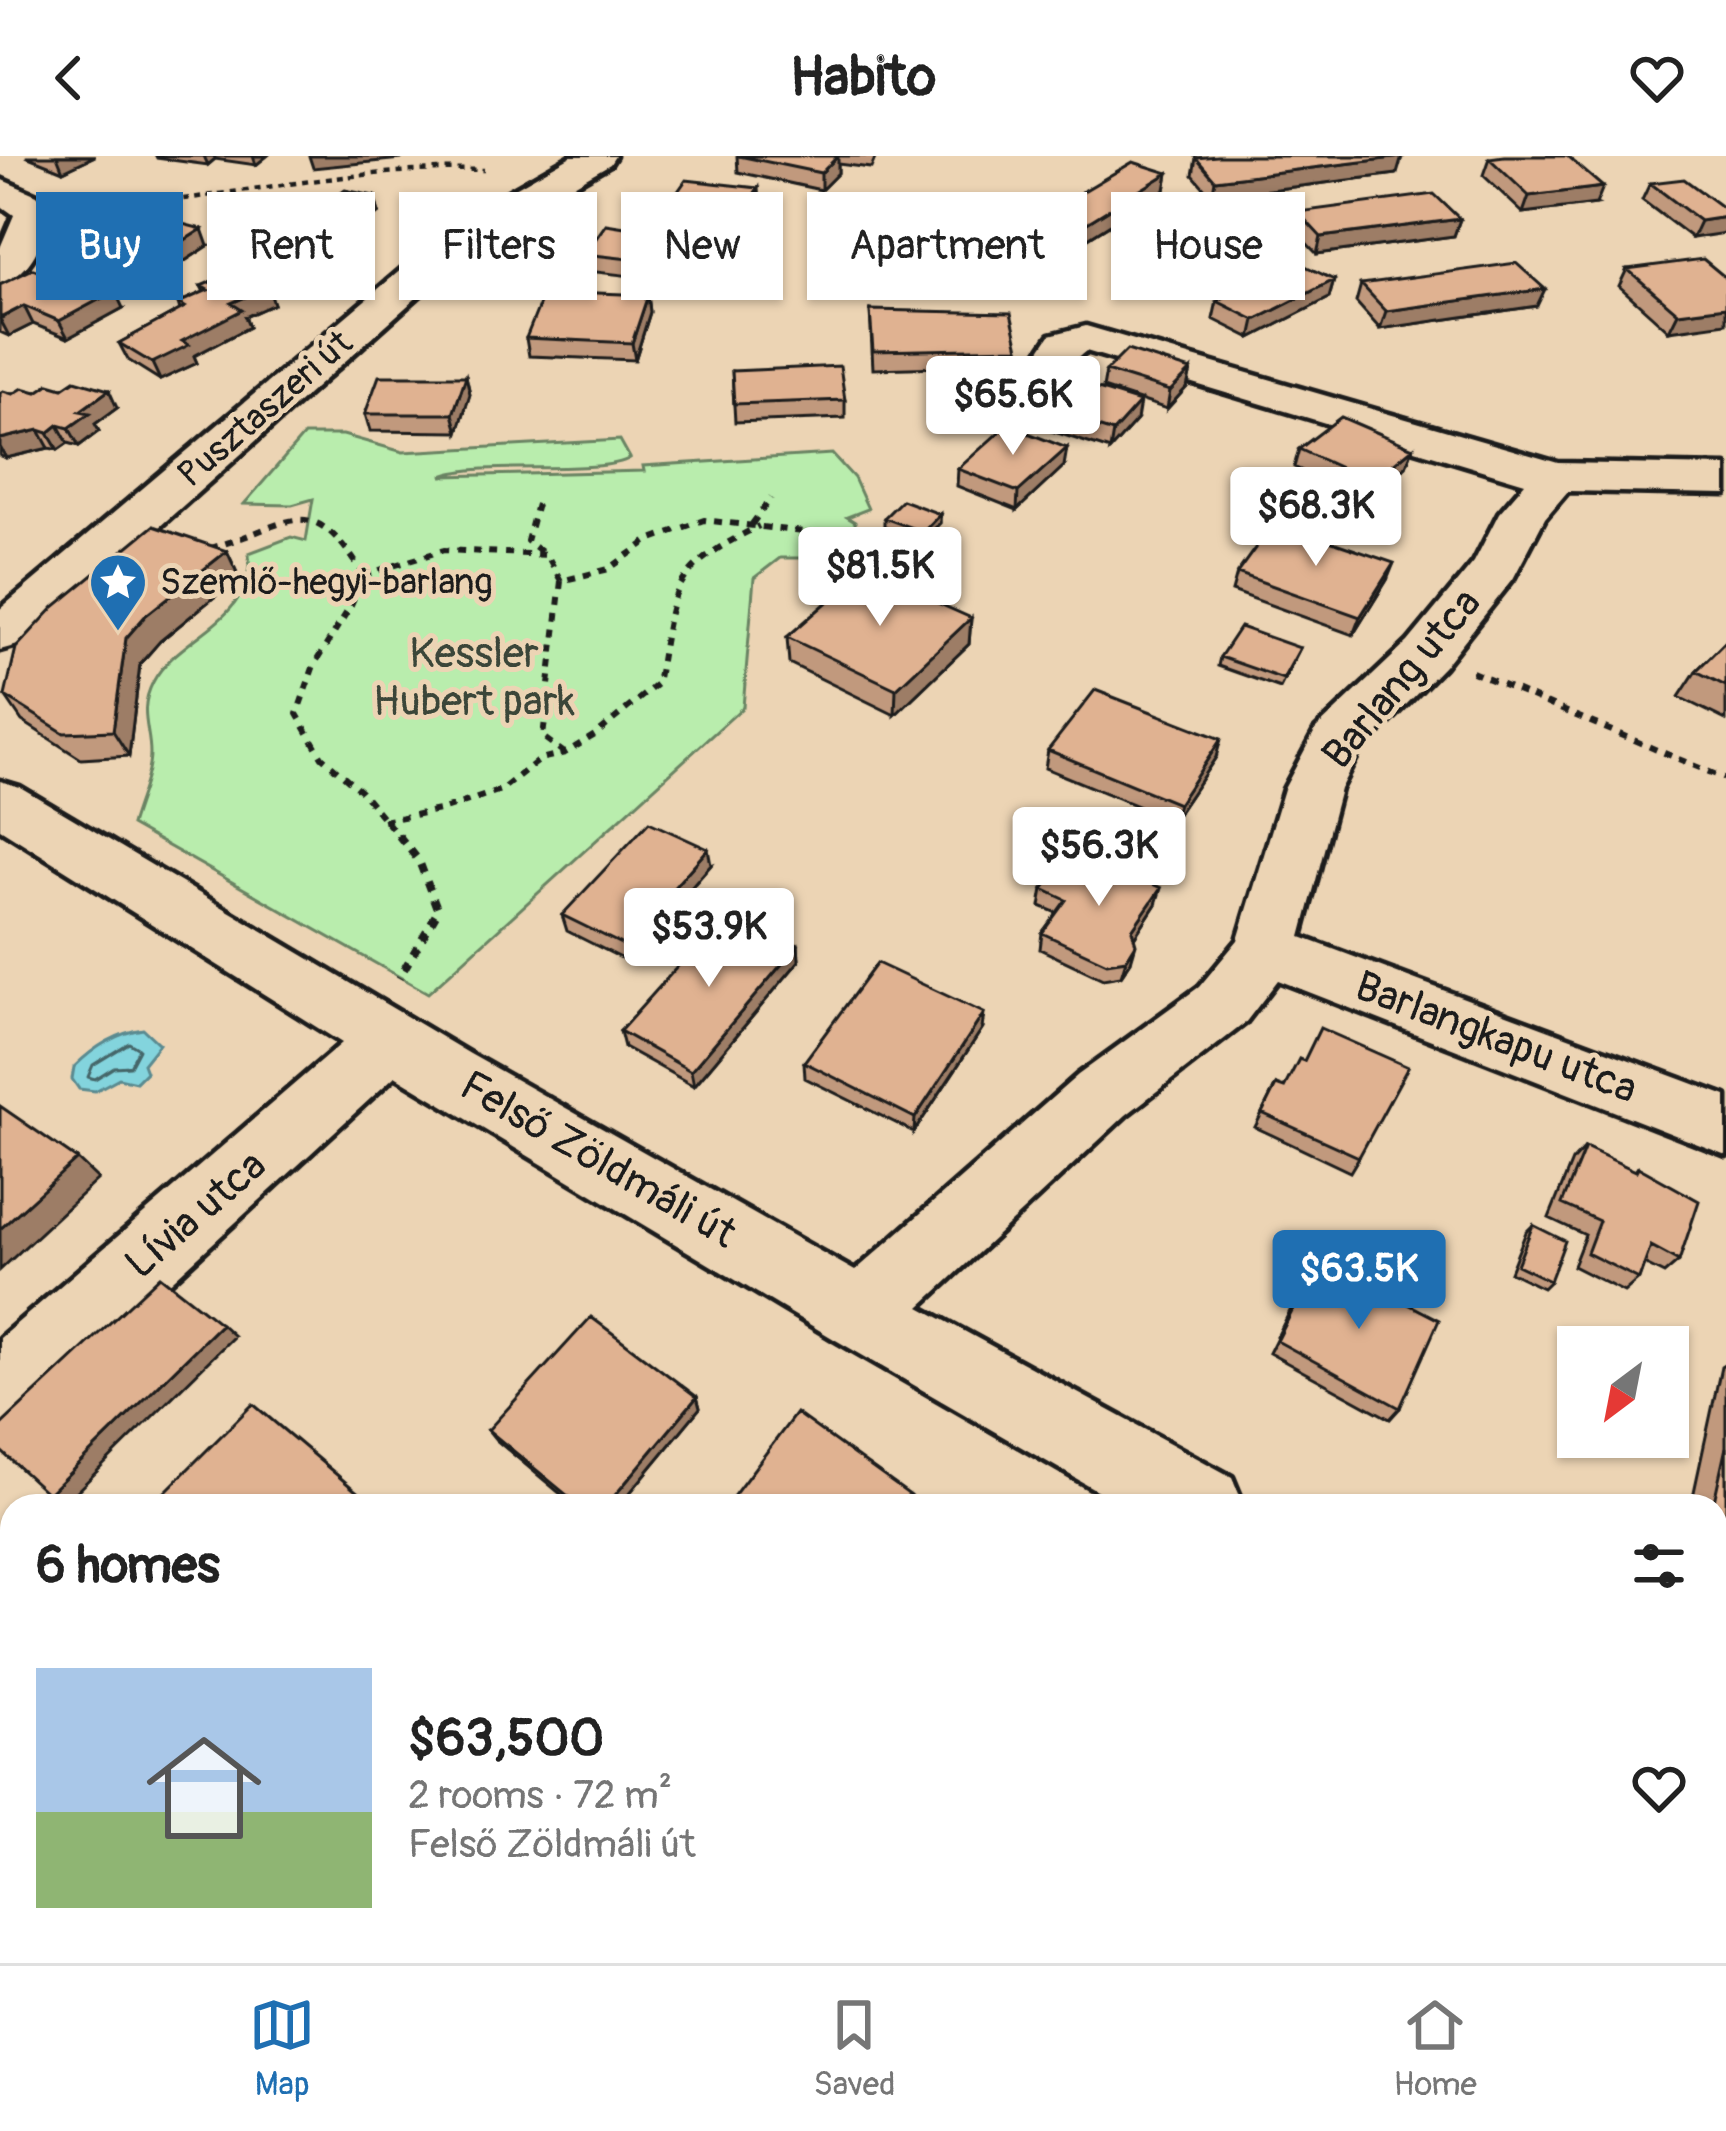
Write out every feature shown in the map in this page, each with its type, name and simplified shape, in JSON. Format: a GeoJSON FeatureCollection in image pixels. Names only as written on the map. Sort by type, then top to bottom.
{"type":"FeatureCollection","features":[{"type":"Feature","properties":{"kind":"street","name":"Pusztaszeri út"},"geometry":{"type":"LineString","coordinates":[[524,192],[597,156]]}},
{"type":"Feature","properties":{"kind":"street","name":"Pusztaszeri út"},"geometry":{"type":"LineString","coordinates":[[499,192],[532,165]]}},
{"type":"Feature","properties":{"kind":"street"},"geometry":{"type":"LineString","coordinates":[[0,190],[24,203],[21,226],[0,271]]}},
{"type":"Feature","properties":{"kind":"street","name":"Pusztaszeri út"},"geometry":{"type":"LineString","coordinates":[[0,586],[84,526],[399,273]]}},
{"type":"Feature","properties":{"kind":"street","name":"Pusztaszeri út"},"geometry":{"type":"LineString","coordinates":[[0,633],[39,607],[399,279]]}},
{"type":"Feature","properties":{"kind":"street"},"geometry":{"type":"LineString","coordinates":[[1039,383],[1065,344],[1086,338],[1555,477],[1726,480]]}},
{"type":"Feature","properties":{"kind":"street","name":"Barlang utca"},"geometry":{"type":"LineString","coordinates":[[860,1314],[1102,1095],[1222,1005],[1266,950],[1312,789],[1336,743],[1426,654],[1496,568],[1523,513],[1555,477]]}},
{"type":"Feature","properties":{"kind":"street","name":"Felső Zöldmáli út"},"geometry":{"type":"LineString","coordinates":[[0,802],[391,1039],[860,1314],[1182,1494]]}},
{"type":"Feature","properties":{"kind":"street","name":"Barlangkapu utca"},"geometry":{"type":"LineString","coordinates":[[1266,950],[1726,1126]]}},
{"type":"Feature","properties":{"kind":"street","name":"Lívia utca"},"geometry":{"type":"LineString","coordinates":[[0,1388],[391,1039]]}},
{"type":"Feature","properties":{"kind":"path"},"geometry":{"type":"LineString","coordinates":[[21,226],[415,168],[532,165]]}},
{"type":"Feature","properties":{"kind":"path"},"geometry":{"type":"LineString","coordinates":[[383,821],[445,809],[501,790],[540,758],[565,753],[595,735],[657,684],[673,593],[705,553],[755,525],[771,498]]}},
{"type":"Feature","properties":{"kind":"path"},"geometry":{"type":"LineString","coordinates":[[537,504],[527,542],[547,555],[561,581],[543,737],[565,753]]}},
{"type":"Feature","properties":{"kind":"path"},"geometry":{"type":"LineString","coordinates":[[201,549],[304,515],[333,525],[364,574],[353,610],[324,646],[297,714],[322,757],[361,791],[419,861],[438,911],[405,968]]}},
{"type":"Feature","properties":{"kind":"path"},"geometry":{"type":"LineString","coordinates":[[561,581],[609,569],[649,540],[704,520],[812,533],[861,551]]}},
{"type":"Feature","properties":{"kind":"path"},"geometry":{"type":"LineString","coordinates":[[364,574],[444,550],[547,555]]}},
{"type":"Feature","properties":{"kind":"path"},"geometry":{"type":"LineString","coordinates":[[1426,654],[1726,779]]}},
{"type":"Feature","properties":{"kind":"green space","name":"Kessler Hubert park"},"geometry":{"type":"Polygon","coordinates":[[[304,435],[343,435],[403,452],[620,440],[630,458],[595,466],[485,469],[442,476],[644,471],[643,466],[832,454],[854,478],[868,509],[847,517],[855,522],[856,537],[833,558],[780,558],[754,578],[743,707],[428,993],[131,825],[149,762],[145,711],[153,682],[179,651],[240,596],[249,553],[291,537],[306,541],[313,499],[292,505],[244,504],[304,435]]]}},
{"type":"Feature","properties":{"kind":"water"},"geometry":{"type":"Polygon","coordinates":[[[143,1029],[159,1044],[136,1082],[119,1078],[95,1091],[79,1089],[72,1079],[81,1060],[114,1038],[143,1029]]]}},
{"type":"Feature","properties":{"kind":"building"},"geometry":{"type":"Polygon","coordinates":[[[739,156],[838,156],[821,173],[739,156]]]}},
{"type":"Feature","properties":{"kind":"building"},"geometry":{"type":"Polygon","coordinates":[[[1567,156],[1603,187],[1529,196],[1489,158],[1567,156]]]}},
{"type":"Feature","properties":{"kind":"building"},"geometry":{"type":"Polygon","coordinates":[[[1402,157],[1215,180],[1196,158],[1402,157]]]}},
{"type":"Feature","properties":{"kind":"building"},"geometry":{"type":"Polygon","coordinates":[[[1133,162],[1168,173],[1137,192],[1111,192],[1111,208],[1087,223],[1087,192],[1082,192],[1133,162]]]}},
{"type":"Feature","properties":{"kind":"building"},"geometry":{"type":"Polygon","coordinates":[[[1684,179],[1726,210],[1726,217],[1700,221],[1650,183],[1684,179]]]}},
{"type":"Feature","properties":{"kind":"building"},"geometry":{"type":"Polygon","coordinates":[[[686,180],[758,188],[755,192],[678,192],[686,180]]]}},
{"type":"Feature","properties":{"kind":"building"},"geometry":{"type":"Polygon","coordinates":[[[1434,194],[1460,219],[1321,237],[1305,220],[1305,211],[1434,194]]]}},
{"type":"Feature","properties":{"kind":"building"},"geometry":{"type":"Polygon","coordinates":[[[183,224],[202,229],[183,241],[183,224]]]}},
{"type":"Feature","properties":{"kind":"building"},"geometry":{"type":"Polygon","coordinates":[[[606,224],[621,226],[621,258],[597,255],[597,237],[606,224]]]}},
{"type":"Feature","properties":{"kind":"building"},"geometry":{"type":"Polygon","coordinates":[[[1703,259],[1726,278],[1726,307],[1678,313],[1627,269],[1703,259]]]}},
{"type":"Feature","properties":{"kind":"building"},"geometry":{"type":"Polygon","coordinates":[[[1516,263],[1545,289],[1386,311],[1361,284],[1516,263]]]}},
{"type":"Feature","properties":{"kind":"building"},"geometry":{"type":"Polygon","coordinates":[[[1305,266],[1334,280],[1305,295],[1305,266]]]}},
{"type":"Feature","properties":{"kind":"building"},"geometry":{"type":"Polygon","coordinates":[[[33,269],[36,300],[98,300],[59,321],[24,306],[0,318],[0,285],[33,269]]]}},
{"type":"Feature","properties":{"kind":"building"},"geometry":{"type":"Polygon","coordinates":[[[207,290],[207,300],[238,300],[231,303],[242,310],[182,341],[189,345],[152,363],[119,343],[185,307],[178,303],[207,290]]]}},
{"type":"Feature","properties":{"kind":"building"},"geometry":{"type":"Polygon","coordinates":[[[597,293],[646,300],[632,343],[526,338],[541,300],[597,300],[597,293]]]}},
{"type":"Feature","properties":{"kind":"building"},"geometry":{"type":"Polygon","coordinates":[[[1219,300],[1294,300],[1255,320],[1219,300]]]}},
{"type":"Feature","properties":{"kind":"building"},"geometry":{"type":"Polygon","coordinates":[[[870,310],[1011,313],[1019,348],[873,351],[870,310]]]}},
{"type":"Feature","properties":{"kind":"building"},"geometry":{"type":"Polygon","coordinates":[[[1127,350],[1191,370],[1170,391],[1106,371],[1127,350]]]}},
{"type":"Feature","properties":{"kind":"building"},"geometry":{"type":"Polygon","coordinates":[[[840,366],[845,400],[734,404],[732,371],[840,366]]]}},
{"type":"Feature","properties":{"kind":"building"},"geometry":{"type":"Polygon","coordinates":[[[379,376],[466,376],[453,414],[365,414],[379,376]]]}},
{"type":"Feature","properties":{"kind":"building"},"geometry":{"type":"Polygon","coordinates":[[[75,380],[109,390],[80,411],[90,413],[69,428],[58,425],[48,433],[39,430],[0,439],[0,393],[13,394],[23,388],[37,392],[49,384],[63,388],[75,380]]]}},
{"type":"Feature","properties":{"kind":"building"},"geometry":{"type":"Polygon","coordinates":[[[1069,380],[1140,402],[1113,432],[1041,409],[1069,380]]]}},
{"type":"Feature","properties":{"kind":"building"},"geometry":{"type":"Polygon","coordinates":[[[1341,417],[1413,448],[1371,482],[1299,449],[1341,417]]]}},
{"type":"Feature","properties":{"kind":"building"},"geometry":{"type":"Polygon","coordinates":[[[1007,425],[1067,448],[1018,492],[958,469],[1007,425]]]}},
{"type":"Feature","properties":{"kind":"building"},"geometry":{"type":"Polygon","coordinates":[[[902,500],[940,514],[923,532],[884,518],[902,500]]]}},
{"type":"Feature","properties":{"kind":"building"},"geometry":{"type":"Polygon","coordinates":[[[1274,522],[1394,563],[1360,617],[1237,573],[1274,522]]]}},
{"type":"Feature","properties":{"kind":"building"},"geometry":{"type":"Polygon","coordinates":[[[153,526],[227,551],[146,615],[126,638],[113,731],[64,733],[5,696],[16,648],[54,607],[153,526]]]}},
{"type":"Feature","properties":{"kind":"building"},"geometry":{"type":"Polygon","coordinates":[[[864,570],[971,618],[896,689],[787,637],[864,570]]]}},
{"type":"Feature","properties":{"kind":"building"},"geometry":{"type":"Polygon","coordinates":[[[1240,627],[1300,648],[1283,679],[1220,657],[1240,627]]]}},
{"type":"Feature","properties":{"kind":"building"},"geometry":{"type":"Polygon","coordinates":[[[1726,641],[1726,686],[1696,671],[1726,641]]]}},
{"type":"Feature","properties":{"kind":"building"},"geometry":{"type":"Polygon","coordinates":[[[1095,690],[1221,739],[1178,804],[1048,750],[1095,690]]]}},
{"type":"Feature","properties":{"kind":"building"},"geometry":{"type":"Polygon","coordinates":[[[649,822],[708,849],[623,945],[562,915],[649,822]]]}},
{"type":"Feature","properties":{"kind":"building"},"geometry":{"type":"Polygon","coordinates":[[[1096,859],[1161,888],[1132,930],[1136,944],[1126,960],[1107,963],[1042,933],[1066,900],[1043,889],[1063,862],[1086,872],[1096,859]]]}},
{"type":"Feature","properties":{"kind":"building"},"geometry":{"type":"Polygon","coordinates":[[[728,910],[798,945],[691,1071],[620,1031],[728,910]]]}},
{"type":"Feature","properties":{"kind":"building"},"geometry":{"type":"Polygon","coordinates":[[[877,963],[984,1013],[915,1118],[804,1062],[877,963]]]}},
{"type":"Feature","properties":{"kind":"building"},"geometry":{"type":"Polygon","coordinates":[[[1320,1028],[1408,1067],[1359,1157],[1262,1113],[1276,1085],[1284,1088],[1299,1059],[1304,1061],[1320,1028]]]}},
{"type":"Feature","properties":{"kind":"building"},"geometry":{"type":"Polygon","coordinates":[[[0,1106],[77,1159],[0,1229],[0,1106]]]}},
{"type":"Feature","properties":{"kind":"building"},"geometry":{"type":"Polygon","coordinates":[[[1585,1147],[1636,1171],[1638,1167],[1699,1201],[1679,1261],[1651,1246],[1639,1279],[1587,1253],[1599,1221],[1562,1204],[1585,1147]]]}},
{"type":"Feature","properties":{"kind":"building"},"geometry":{"type":"Polygon","coordinates":[[[1533,1225],[1565,1241],[1550,1281],[1517,1265],[1533,1225]]]}},
{"type":"Feature","properties":{"kind":"building"},"geometry":{"type":"Polygon","coordinates":[[[1319,1258],[1439,1320],[1400,1408],[1277,1341],[1319,1258]]]}},
{"type":"Feature","properties":{"kind":"building"},"geometry":{"type":"Polygon","coordinates":[[[160,1276],[221,1324],[48,1494],[0,1450],[0,1426],[160,1276]]]}},
{"type":"Feature","properties":{"kind":"building"},"geometry":{"type":"Polygon","coordinates":[[[591,1317],[697,1397],[616,1494],[565,1494],[488,1430],[591,1317]]]}},
{"type":"Feature","properties":{"kind":"building"},"geometry":{"type":"Polygon","coordinates":[[[253,1404],[360,1494],[163,1494],[253,1404]]]}},
{"type":"Feature","properties":{"kind":"building"},"geometry":{"type":"Polygon","coordinates":[[[796,1413],[908,1494],[735,1494],[796,1413]]]}},
{"type":"Feature","properties":{"kind":"building"},"geometry":{"type":"Polygon","coordinates":[[[1726,1447],[1726,1494],[1716,1494],[1726,1447]]]}},
{"type":"Feature","properties":{"kind":"place","name":"Szemlő-hegyi-barlang"},"geometry":{"type":"Point","coordinates":[118,633]}}]}
